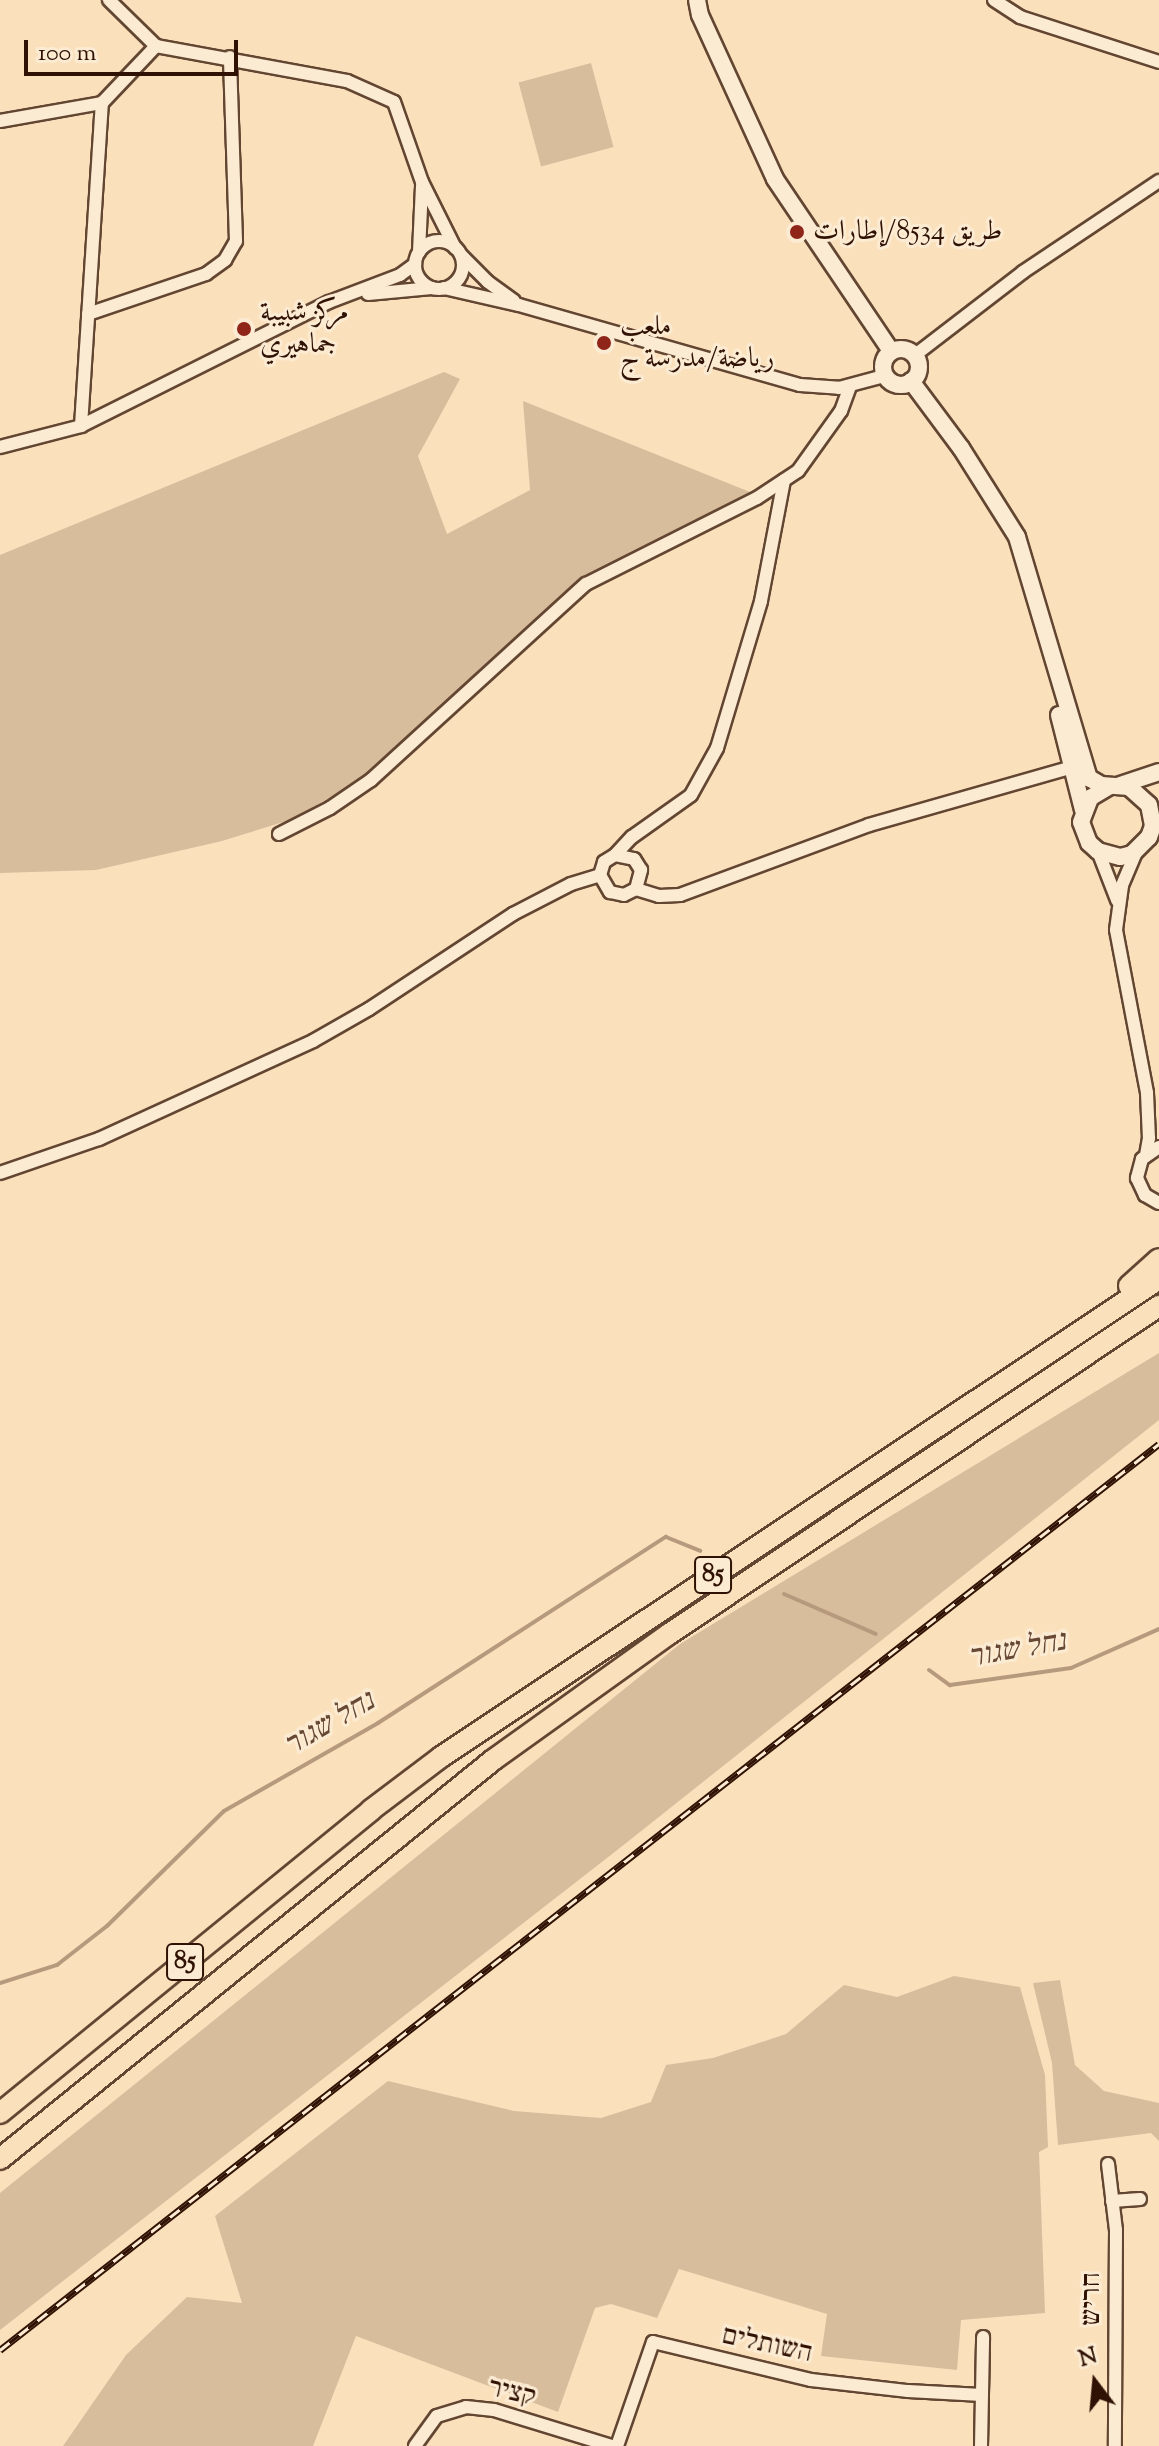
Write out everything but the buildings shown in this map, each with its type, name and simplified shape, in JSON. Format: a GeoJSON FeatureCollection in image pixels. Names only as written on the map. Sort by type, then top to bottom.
{"type":"FeatureCollection","features":[{"type":"Feature","properties":{"kind":"highway"},"geometry":{"type":"LineString","coordinates":[[1060,1347],[1159,1259]]}},
{"type":"Feature","properties":{"kind":"highway","name":"85"},"geometry":{"type":"LineString","coordinates":[[0,2113],[371,1810],[454,1748],[1159,1279]]}},
{"type":"Feature","properties":{"kind":"highway","name":"85"},"geometry":{"type":"LineString","coordinates":[[0,2159],[493,1760],[706,1609],[1159,1306]]}},
{"type":"Feature","properties":{"kind":"highway"},"geometry":{"type":"LineString","coordinates":[[1122,1332],[1159,1316]]}},
{"type":"Feature","properties":{"kind":"main road"},"geometry":{"type":"LineString","coordinates":[[697,0],[700,15],[775,179],[891,351]]}},
{"type":"Feature","properties":{"kind":"main road"},"geometry":{"type":"LineString","coordinates":[[901,348],[915,355],[919,369],[911,381],[894,384],[884,376],[882,365],[891,351],[901,348]]}},
{"type":"Feature","properties":{"kind":"main road"},"geometry":{"type":"LineString","coordinates":[[911,381],[961,448],[1017,537],[1039,611],[1076,765],[1083,833],[1098,851],[1120,857],[1137,850],[1149,837],[1156,815],[1144,797],[1089,778],[1076,765]]}},
{"type":"Feature","properties":{"kind":"main road"},"geometry":{"type":"LineString","coordinates":[[1083,810],[1095,793],[1159,772]]}},
{"type":"Feature","properties":{"kind":"street"},"geometry":{"type":"LineString","coordinates":[[109,0],[156,46],[230,57],[347,81],[394,102],[422,182],[458,251],[488,282],[519,305]]}},
{"type":"Feature","properties":{"kind":"street"},"geometry":{"type":"LineString","coordinates":[[994,0],[1020,17],[1159,62]]}},
{"type":"Feature","properties":{"kind":"street"},"geometry":{"type":"LineString","coordinates":[[0,121],[102,103],[156,46]]}},
{"type":"Feature","properties":{"kind":"street"},"geometry":{"type":"LineString","coordinates":[[88,314],[206,274],[225,260],[236,241],[230,57]]}},
{"type":"Feature","properties":{"kind":"street"},"geometry":{"type":"LineString","coordinates":[[81,426],[102,103]]}},
{"type":"Feature","properties":{"kind":"street"},"geometry":{"type":"LineString","coordinates":[[915,355],[1023,272],[1159,181]]}},
{"type":"Feature","properties":{"kind":"street"},"geometry":{"type":"LineString","coordinates":[[422,182],[417,258],[421,281],[438,288],[519,305],[800,385],[850,386],[884,376]]}},
{"type":"Feature","properties":{"kind":"street"},"geometry":{"type":"LineString","coordinates":[[0,447],[81,426],[329,302],[400,275],[436,241],[458,251]]}},
{"type":"Feature","properties":{"kind":"street"},"geometry":{"type":"LineString","coordinates":[[329,302],[385,291],[438,288],[460,275],[458,251]]}},
{"type":"Feature","properties":{"kind":"street"},"geometry":{"type":"LineString","coordinates":[[279,834],[330,808],[371,780],[586,584],[757,498],[798,471],[841,411],[850,386]]}},
{"type":"Feature","properties":{"kind":"street"},"geometry":{"type":"LineString","coordinates":[[615,855],[628,856],[638,864],[641,877],[636,889],[624,895],[610,892],[600,875],[604,862],[632,837],[691,795],[717,748],[761,601],[784,480]]}},
{"type":"Feature","properties":{"kind":"street"},"geometry":{"type":"LineString","coordinates":[[636,889],[659,896],[680,895],[869,825],[1076,765]]}},
{"type":"Feature","properties":{"kind":"street"},"geometry":{"type":"LineString","coordinates":[[1137,850],[1127,869],[1118,903],[1116,930],[1147,1093],[1149,1138],[1146,1155],[1138,1168],[1140,1187],[1145,1195],[1159,1203]]}},
{"type":"Feature","properties":{"kind":"street"},"geometry":{"type":"LineString","coordinates":[[1098,851],[1118,903]]}},
{"type":"Feature","properties":{"kind":"street"},"geometry":{"type":"LineString","coordinates":[[0,1173],[99,1139],[313,1041],[369,1009],[513,914],[571,884],[600,875]]}},
{"type":"Feature","properties":{"kind":"street"},"geometry":{"type":"LineString","coordinates":[[1147,1093],[1159,1120]]}},
{"type":"Feature","properties":{"kind":"street"},"geometry":{"type":"LineString","coordinates":[[1146,1155],[1159,1147]]}},
{"type":"Feature","properties":{"kind":"street","name":"חריש"},"geometry":{"type":"LineString","coordinates":[[1108,2164],[1116,2230],[1115,2446]]}},
{"type":"Feature","properties":{"kind":"street"},"geometry":{"type":"LineString","coordinates":[[1112,2201],[1140,2199]]}},
{"type":"Feature","properties":{"kind":"street"},"geometry":{"type":"LineString","coordinates":[[981,2446],[983,2337]]}},
{"type":"Feature","properties":{"kind":"street","name":"השותלים"},"geometry":{"type":"LineString","coordinates":[[614,2446],[653,2342],[811,2380],[908,2391],[982,2395]]}},
{"type":"Feature","properties":{"kind":"street","name":"קציר"},"geometry":{"type":"LineString","coordinates":[[415,2446],[437,2416],[466,2407],[494,2410],[614,2446]]}},
{"type":"Feature","properties":{"kind":"shaded area"},"geometry":{"type":"Polygon","coordinates":[[[591,63],[614,147],[541,166],[519,82],[591,63]]]}},
{"type":"Feature","properties":{"kind":"shaded area"},"geometry":{"type":"Polygon","coordinates":[[[444,372],[460,379],[418,456],[447,534],[530,490],[523,401],[755,494],[573,596],[365,778],[290,820],[222,841],[96,870],[0,873],[0,555],[444,372]]]}},
{"type":"Feature","properties":{"kind":"shaded area"},"geometry":{"type":"Polygon","coordinates":[[[1159,1353],[1159,1420],[616,1851],[0,2330],[0,2193],[680,1644],[1159,1353]]]}},
{"type":"Feature","properties":{"kind":"shaded area"},"geometry":{"type":"Polygon","coordinates":[[[954,1976],[1020,1987],[1045,2075],[1048,2147],[1039,2152],[1045,2313],[961,2320],[957,2370],[821,2356],[827,2314],[679,2269],[657,2318],[611,2304],[595,2308],[558,2412],[356,2336],[313,2446],[63,2446],[126,2355],[187,2297],[242,2303],[215,2216],[388,2081],[514,2111],[601,2118],[651,2102],[666,2065],[713,2058],[786,2034],[844,1985],[897,1997],[954,1976]]]}},
{"type":"Feature","properties":{"kind":"shaded area"},"geometry":{"type":"Polygon","coordinates":[[[1060,1980],[1075,2065],[1104,2091],[1159,2103],[1159,2141],[1151,2133],[1058,2145],[1052,2063],[1033,1983],[1060,1980]]]}},
{"type":"Feature","properties":{"kind":"waterway","name":"נחל שגור"},"geometry":{"type":"LineString","coordinates":[[0,1983],[57,1965],[107,1926],[224,1811],[378,1723],[666,1537],[700,1551]]}},
{"type":"Feature","properties":{"kind":"waterway","name":"נחל שגור"},"geometry":{"type":"LineString","coordinates":[[784,1594],[876,1634]]}},
{"type":"Feature","properties":{"kind":"waterway","name":"נחל שגור"},"geometry":{"type":"LineString","coordinates":[[929,1670],[950,1685],[1071,1668],[1159,1629]]}},
{"type":"Feature","properties":{"kind":"railway"},"geometry":{"type":"LineString","coordinates":[[0,2350],[1159,1444]]}},
{"type":"Feature","properties":{"kind":"place","name":"طريق 8534/إطارات"},"geometry":{"type":"Point","coordinates":[797,232]}},
{"type":"Feature","properties":{"kind":"place","name":"مركز شبيبة جماهيري"},"geometry":{"type":"Point","coordinates":[244,329]}},
{"type":"Feature","properties":{"kind":"place","name":"ملعب رياضة/مدرسة ج"},"geometry":{"type":"Point","coordinates":[604,343]}}]}
